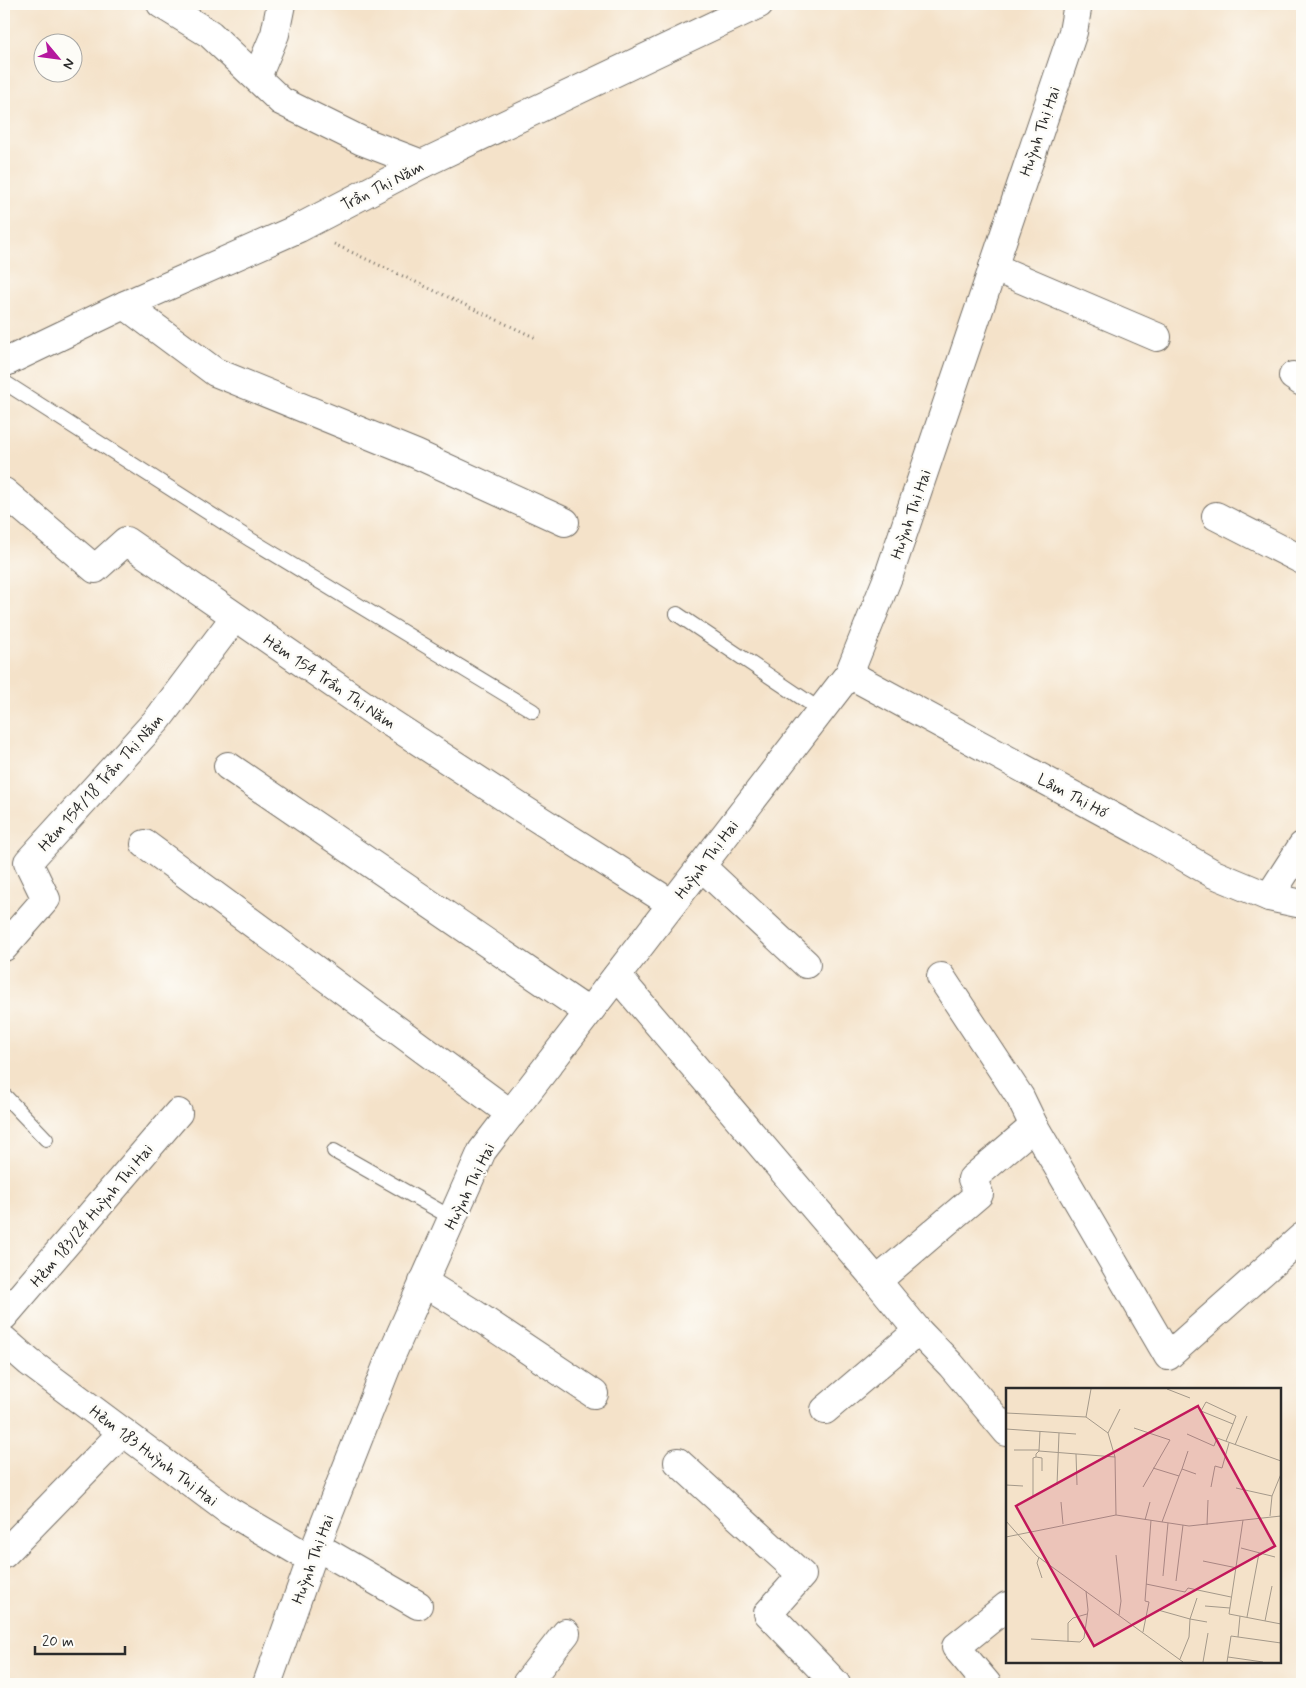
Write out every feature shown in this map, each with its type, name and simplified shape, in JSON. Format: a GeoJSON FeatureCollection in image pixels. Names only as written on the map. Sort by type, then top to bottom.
{"type":"FeatureCollection","features":[{"type":"Feature","properties":{"kind":"street"},"geometry":{"type":"LineString","coordinates":[[160,4],[210,34],[281,101],[362,141],[422,164]]}},
{"type":"Feature","properties":{"kind":"street"},"geometry":{"type":"LineString","coordinates":[[257,78],[275,34],[281,4]]}},
{"type":"Feature","properties":{"kind":"street","name":"Trần Thị Năm"},"geometry":{"type":"LineString","coordinates":[[4,362],[125,304],[299,228],[422,164],[759,4]]}},
{"type":"Feature","properties":{"kind":"street","name":"Huỳnh Thị Hai"},"geometry":{"type":"LineString","coordinates":[[266,1684],[313,1552],[390,1358],[482,1151],[849,674],[890,572],[1073,32],[1078,4]]}},
{"type":"Feature","properties":{"kind":"street"},"geometry":{"type":"LineString","coordinates":[[993,267],[1156,337]]}},
{"type":"Feature","properties":{"kind":"street"},"geometry":{"type":"LineString","coordinates":[[125,304],[215,372],[416,454],[565,522]]}},
{"type":"Feature","properties":{"kind":"street","name":"Hẻm 154 Trần Thị Năm"},"geometry":{"type":"LineString","coordinates":[[4,492],[95,569],[126,541],[361,703],[501,796],[672,904]]}},
{"type":"Feature","properties":{"kind":"street"},"geometry":{"type":"LineString","coordinates":[[1216,516],[1302,560]]}},
{"type":"Feature","properties":{"kind":"street","name":"Hẻm 154/18 Trần Thị Năm"},"geometry":{"type":"LineString","coordinates":[[4,947],[46,899],[28,862],[158,719],[235,617]]}},
{"type":"Feature","properties":{"kind":"street","name":"Lâm Thị Hố"},"geometry":{"type":"LineString","coordinates":[[849,674],[1139,830],[1214,874],[1269,897],[1302,904]]}},
{"type":"Feature","properties":{"kind":"street"},"geometry":{"type":"LineString","coordinates":[[228,766],[588,1012]]}},
{"type":"Feature","properties":{"kind":"street"},"geometry":{"type":"LineString","coordinates":[[145,844],[511,1114]]}},
{"type":"Feature","properties":{"kind":"street"},"geometry":{"type":"LineString","coordinates":[[1269,897],[1302,846]]}},
{"type":"Feature","properties":{"kind":"street"},"geometry":{"type":"LineString","coordinates":[[701,866],[806,964]]}},
{"type":"Feature","properties":{"kind":"street"},"geometry":{"type":"LineString","coordinates":[[616,976],[877,1280],[918,1331],[951,1366],[1006,1431]]}},
{"type":"Feature","properties":{"kind":"street"},"geometry":{"type":"LineString","coordinates":[[941,977],[1020,1098],[1034,1126],[1168,1356],[1302,1237]]}},
{"type":"Feature","properties":{"kind":"street","name":"Hẻm 183/24 Huỳnh Thị Hai"},"geometry":{"type":"LineString","coordinates":[[4,1316],[178,1113]]}},
{"type":"Feature","properties":{"kind":"street"},"geometry":{"type":"LineString","coordinates":[[877,1280],[979,1194],[972,1179],[1034,1126]]}},
{"type":"Feature","properties":{"kind":"street"},"geometry":{"type":"LineString","coordinates":[[423,1282],[594,1394]]}},
{"type":"Feature","properties":{"kind":"street"},"geometry":{"type":"LineString","coordinates":[[825,1410],[918,1331]]}},
{"type":"Feature","properties":{"kind":"street","name":"Hẻm 183 Huỳnh Thị Hai"},"geometry":{"type":"LineString","coordinates":[[4,1340],[29,1362],[229,1511],[418,1605]]}},
{"type":"Feature","properties":{"kind":"street"},"geometry":{"type":"LineString","coordinates":[[7,1543],[123,1432]]}},
{"type":"Feature","properties":{"kind":"street"},"geometry":{"type":"LineString","coordinates":[[678,1462],[802,1575],[768,1613],[836,1684]]}},
{"type":"Feature","properties":{"kind":"street"},"geometry":{"type":"LineString","coordinates":[[987,1684],[956,1647],[1006,1607]]}},
{"type":"Feature","properties":{"kind":"street"},"geometry":{"type":"LineString","coordinates":[[526,1684],[566,1633]]}},
{"type":"Feature","properties":{"kind":"lane"},"geometry":{"type":"LineString","coordinates":[[4,382],[251,540],[533,712]]}},
{"type":"Feature","properties":{"kind":"lane"},"geometry":{"type":"LineString","coordinates":[[677,614],[820,710]]}},
{"type":"Feature","properties":{"kind":"lane"},"geometry":{"type":"LineString","coordinates":[[4,1095],[46,1139]]}},
{"type":"Feature","properties":{"kind":"lane"},"geometry":{"type":"LineString","coordinates":[[334,1151],[452,1218]]}},
{"type":"Feature","properties":{"kind":"path"},"geometry":{"type":"LineString","coordinates":[[299,228],[536,338]]}}]}
